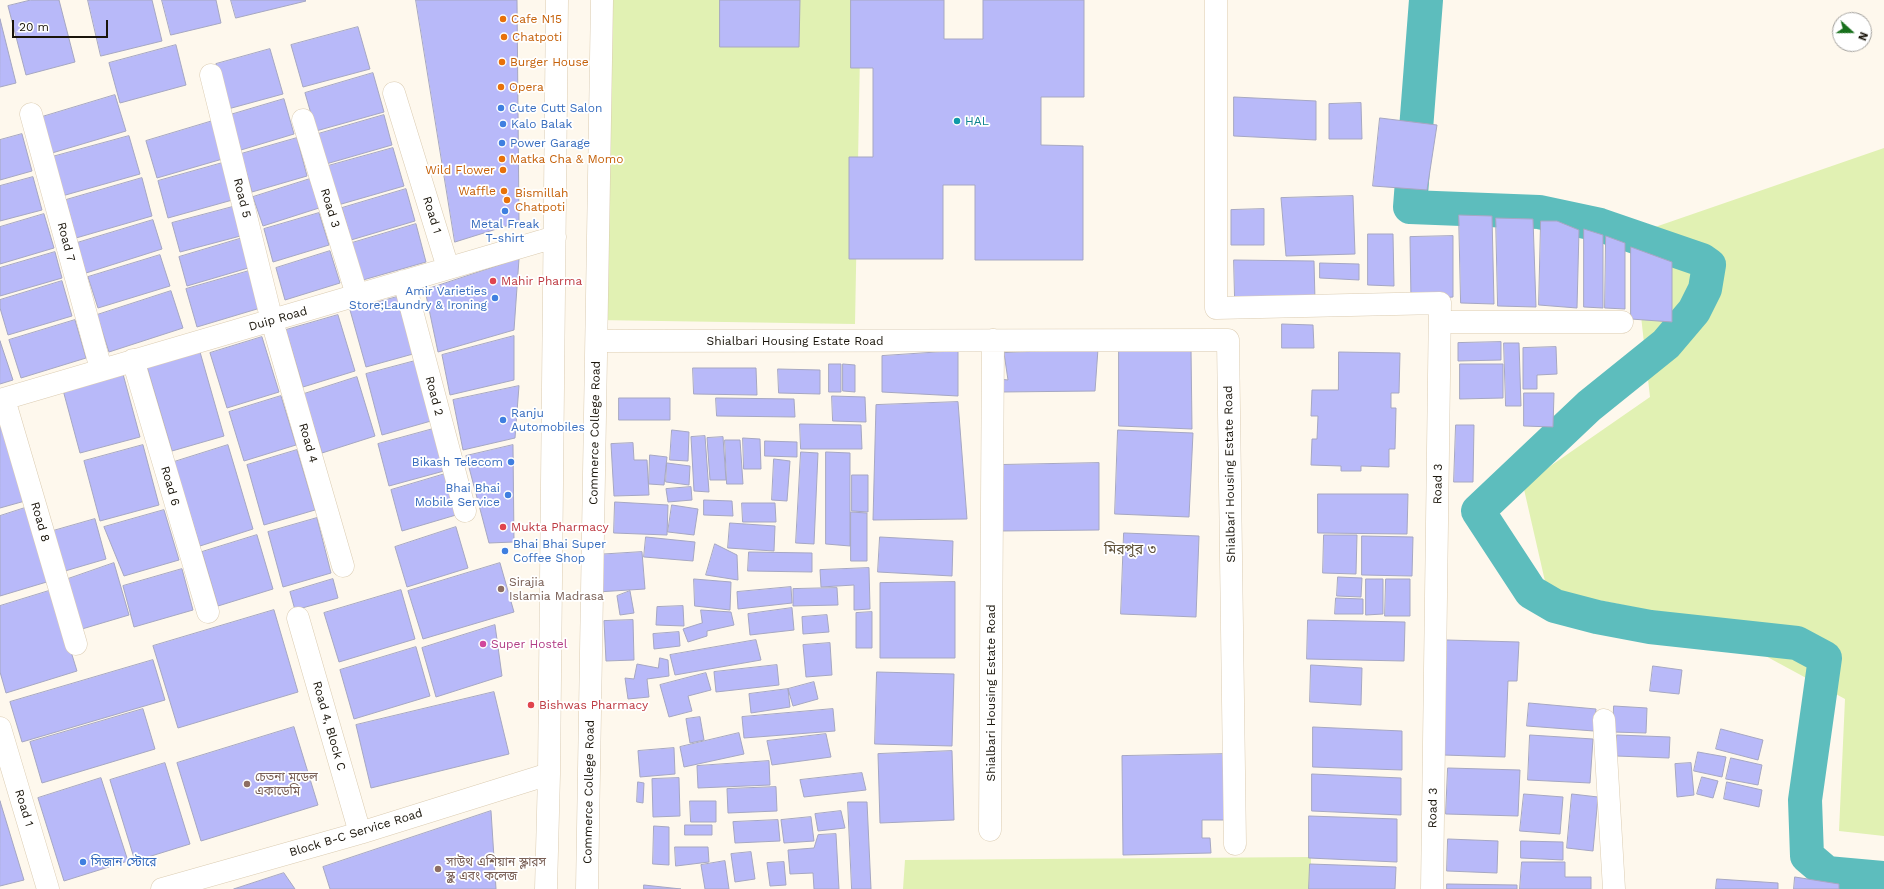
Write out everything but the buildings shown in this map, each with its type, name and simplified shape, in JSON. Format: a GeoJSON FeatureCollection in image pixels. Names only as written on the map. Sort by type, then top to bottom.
{"type":"FeatureCollection","features":[{"type":"Feature","properties":{"kind":"street"},"geometry":{"type":"LineString","coordinates":[[546,889],[549,774],[557,0]]}},
{"type":"Feature","properties":{"kind":"street","name":"Commerce College Road"},"geometry":{"type":"LineString","coordinates":[[587,889],[602,0]]}},
{"type":"Feature","properties":{"kind":"street","name":"Road 3"},"geometry":{"type":"LineString","coordinates":[[1216,0],[1216,308],[1440,303],[1441,322],[1432,889]]}},
{"type":"Feature","properties":{"kind":"street","name":"Road 5"},"geometry":{"type":"LineString","coordinates":[[211,75],[272,321]]}},
{"type":"Feature","properties":{"kind":"street","name":"Road 1"},"geometry":{"type":"LineString","coordinates":[[394,93],[448,268]]}},
{"type":"Feature","properties":{"kind":"street","name":"Road 7"},"geometry":{"type":"LineString","coordinates":[[31,114],[101,369]]}},
{"type":"Feature","properties":{"kind":"street","name":"Road 3"},"geometry":{"type":"LineString","coordinates":[[303,120],[357,295]]}},
{"type":"Feature","properties":{"kind":"street","name":"Duip Road"},"geometry":{"type":"LineString","coordinates":[[2,400],[101,369],[272,321],[448,268],[555,238]]}},
{"type":"Feature","properties":{"kind":"street","name":"Road 2"},"geometry":{"type":"LineString","coordinates":[[404,281],[465,511]]}},
{"type":"Feature","properties":{"kind":"street","name":"Road 4"},"geometry":{"type":"LineString","coordinates":[[272,321],[343,566]]}},
{"type":"Feature","properties":{"kind":"street"},"geometry":{"type":"LineString","coordinates":[[1441,322],[1622,322]]}},
{"type":"Feature","properties":{"kind":"street","name":"Shialbari Housing Estate Road"},"geometry":{"type":"LineString","coordinates":[[990,830],[993,340]]}},
{"type":"Feature","properties":{"kind":"street","name":"Shialbari Housing Estate Road"},"geometry":{"type":"LineString","coordinates":[[597,341],[1228,340],[1235,844]]}},
{"type":"Feature","properties":{"kind":"street","name":"Road 6"},"geometry":{"type":"LineString","coordinates":[[133,360],[208,612]]}},
{"type":"Feature","properties":{"kind":"street","name":"Road 8"},"geometry":{"type":"LineString","coordinates":[[2,400],[76,644]]}},
{"type":"Feature","properties":{"kind":"street","name":"Road 4, Block C"},"geometry":{"type":"LineString","coordinates":[[298,618],[360,833]]}},
{"type":"Feature","properties":{"kind":"street"},"geometry":{"type":"LineString","coordinates":[[1604,720],[1614,889]]}},
{"type":"Feature","properties":{"kind":"street","name":"Road 1"},"geometry":{"type":"LineString","coordinates":[[0,728],[48,889]]}},
{"type":"Feature","properties":{"kind":"street","name":"Block B-C Service Road"},"geometry":{"type":"LineString","coordinates":[[162,889],[360,833],[549,774]]}},
{"type":"Feature","properties":{"kind":"green space"},"geometry":{"type":"Polygon","coordinates":[[[602,0],[861,0],[855,324],[596,320],[602,0]]]}},
{"type":"Feature","properties":{"kind":"green space"},"geometry":{"type":"Polygon","coordinates":[[[1884,148],[1884,836],[1839,831],[1845,699],[1699,620],[1547,590],[1523,485],[1650,397],[1632,235],[1884,148]]]}},
{"type":"Feature","properties":{"kind":"green space"},"geometry":{"type":"Polygon","coordinates":[[[1311,857],[1311,889],[903,889],[905,860],[1311,857]]]}},
{"type":"Feature","properties":{"kind":"waterway"},"geometry":{"type":"LineString","coordinates":[[1426,0],[1410,207],[1539,212],[1600,225],[1702,260],[1709,265],[1705,289],[1694,311],[1666,344],[1589,406],[1478,511],[1531,592],[1555,606],[1597,617],[1650,627],[1797,643],[1825,658],[1805,800],[1807,856],[1827,873],[1884,878]]}},
{"type":"Feature","properties":{"kind":"place","name":"Cafe N15"},"geometry":{"type":"Point","coordinates":[503,19]}},
{"type":"Feature","properties":{"kind":"place","name":"Chatpoti"},"geometry":{"type":"Point","coordinates":[504,37]}},
{"type":"Feature","properties":{"kind":"place","name":"Burger House"},"geometry":{"type":"Point","coordinates":[502,62]}},
{"type":"Feature","properties":{"kind":"place","name":"Opera"},"geometry":{"type":"Point","coordinates":[501,87]}},
{"type":"Feature","properties":{"kind":"place","name":"Cute Cutt Salon"},"geometry":{"type":"Point","coordinates":[501,108]}},
{"type":"Feature","properties":{"kind":"place","name":"HAL"},"geometry":{"type":"Point","coordinates":[957,121]}},
{"type":"Feature","properties":{"kind":"place","name":"Kalo Balak"},"geometry":{"type":"Point","coordinates":[503,124]}},
{"type":"Feature","properties":{"kind":"place","name":"Power Garage"},"geometry":{"type":"Point","coordinates":[502,143]}},
{"type":"Feature","properties":{"kind":"place","name":"Matka Cha & Momo"},"geometry":{"type":"Point","coordinates":[502,159]}},
{"type":"Feature","properties":{"kind":"place","name":"Wild Flower"},"geometry":{"type":"Point","coordinates":[503,170]}},
{"type":"Feature","properties":{"kind":"place","name":"Waffle"},"geometry":{"type":"Point","coordinates":[504,191]}},
{"type":"Feature","properties":{"kind":"place","name":"Bismillah Chatpoti"},"geometry":{"type":"Point","coordinates":[507,200]}},
{"type":"Feature","properties":{"kind":"place","name":"Metal Freak T-shirt"},"geometry":{"type":"Point","coordinates":[505,211]}},
{"type":"Feature","properties":{"kind":"place","name":"Mahir Pharma"},"geometry":{"type":"Point","coordinates":[493,281]}},
{"type":"Feature","properties":{"kind":"place","name":"Amir Varieties Store;Laundry & Ironing"},"geometry":{"type":"Point","coordinates":[495,298]}},
{"type":"Feature","properties":{"kind":"place","name":"Ranju Automobiles"},"geometry":{"type":"Point","coordinates":[503,420]}},
{"type":"Feature","properties":{"kind":"place","name":"Bikash Telecom"},"geometry":{"type":"Point","coordinates":[511,462]}},
{"type":"Feature","properties":{"kind":"place","name":"Bhai Bhai Mobile Service"},"geometry":{"type":"Point","coordinates":[508,495]}},
{"type":"Feature","properties":{"kind":"place","name":"Mukta Pharmacy"},"geometry":{"type":"Point","coordinates":[503,527]}},
{"type":"Feature","properties":{"kind":"place","name":"Bhai Bhai Super Coffee Shop"},"geometry":{"type":"Point","coordinates":[505,551]}},
{"type":"Feature","properties":{"kind":"place","name":"Sirajia Islamia Madrasa"},"geometry":{"type":"Point","coordinates":[501,589]}},
{"type":"Feature","properties":{"kind":"place","name":"Super Hostel"},"geometry":{"type":"Point","coordinates":[483,644]}},
{"type":"Feature","properties":{"kind":"place","name":"Bishwas Pharmacy"},"geometry":{"type":"Point","coordinates":[531,705]}},
{"type":"Feature","properties":{"kind":"place","name":"চেতনা মডেল একাডেমি"},"geometry":{"type":"Point","coordinates":[247,784]}},
{"type":"Feature","properties":{"kind":"place","name":"সিজান স্টোরে"},"geometry":{"type":"Point","coordinates":[83,862]}},
{"type":"Feature","properties":{"kind":"place","name":"সাউথ এশিয়ান স্কলারস স্কুল এবং কলেজ"},"geometry":{"type":"Point","coordinates":[438,869]}},
{"type":"Feature","properties":{"kind":"district","name":"মিরপুর ৩"},"geometry":{"type":"Point","coordinates":[1130,550]}}]}
